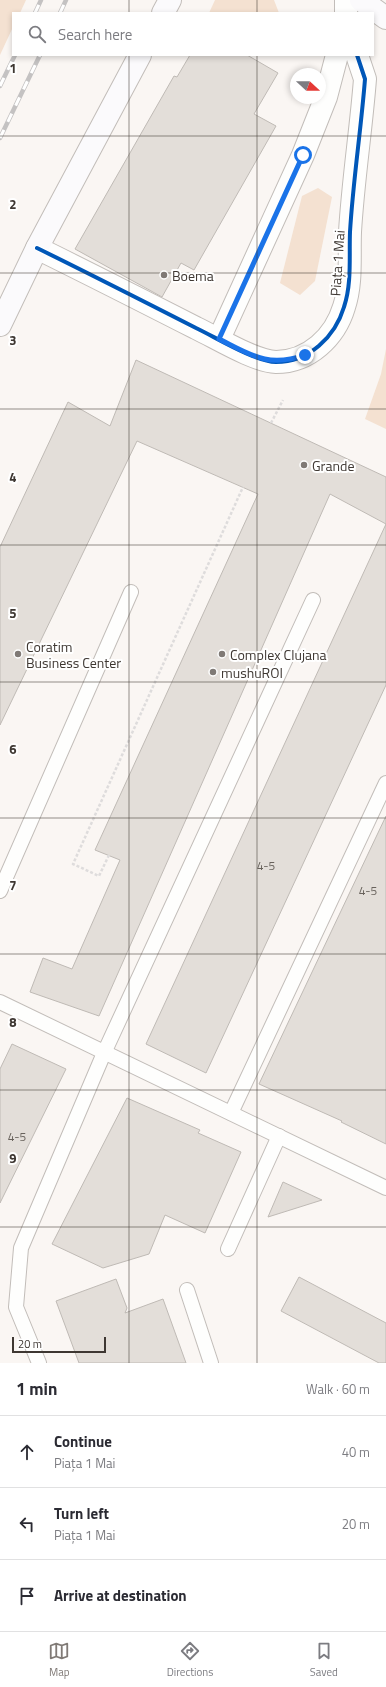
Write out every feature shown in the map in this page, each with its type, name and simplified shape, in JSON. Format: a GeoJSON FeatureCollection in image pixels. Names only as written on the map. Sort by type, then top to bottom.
{"type":"FeatureCollection","features":[{"type":"Feature","properties":{"kind":"street"},"geometry":{"type":"LineString","coordinates":[[164,12],[170,0]]}},
{"type":"Feature","properties":{"kind":"street"},"geometry":{"type":"LineString","coordinates":[[346,0],[346,12]]}},
{"type":"Feature","properties":{"kind":"street"},"geometry":{"type":"LineString","coordinates":[[361,0],[386,18]]}},
{"type":"Feature","properties":{"kind":"street"},"geometry":{"type":"LineString","coordinates":[[0,325],[37,248],[139,56]]}},
{"type":"Feature","properties":{"kind":"street"},"geometry":{"type":"LineString","coordinates":[[219,339],[303,155],[326,97],[336,56]]}},
{"type":"Feature","properties":{"kind":"street","name":"Piața 1 Mai"},"geometry":{"type":"LineString","coordinates":[[37,248],[262,359],[276,362],[292,360],[317,348],[332,333],[339,322],[345,306],[349,283],[350,233],[365,79],[357,56]]}},
{"type":"Feature","properties":{"kind":"lane"},"geometry":{"type":"LineString","coordinates":[[0,891],[132,592]]}},
{"type":"Feature","properties":{"kind":"lane"},"geometry":{"type":"LineString","coordinates":[[39,1363],[16,1307],[21,1248],[104,1053],[313,600]]}},
{"type":"Feature","properties":{"kind":"lane"},"geometry":{"type":"LineString","coordinates":[[231,1113],[386,783]]}},
{"type":"Feature","properties":{"kind":"lane"},"geometry":{"type":"LineString","coordinates":[[0,1002],[386,1188]]}},
{"type":"Feature","properties":{"kind":"lane"},"geometry":{"type":"LineString","coordinates":[[228,1249],[279,1136]]}},
{"type":"Feature","properties":{"kind":"lane"},"geometry":{"type":"LineString","coordinates":[[187,1290],[212,1363]]}},
{"type":"Feature","properties":{"kind":"path"},"geometry":{"type":"LineString","coordinates":[[272,423],[283,400]]}},
{"type":"Feature","properties":{"kind":"path"},"geometry":{"type":"LineString","coordinates":[[109,855],[99,876],[72,864],[243,487]]}},
{"type":"Feature","properties":{"kind":"shaded area"},"geometry":{"type":"Polygon","coordinates":[[[0,0],[26,0],[20,12],[12,12],[12,29],[0,55],[0,0]]]}},
{"type":"Feature","properties":{"kind":"shaded area"},"geometry":{"type":"Polygon","coordinates":[[[215,0],[274,0],[279,12],[209,12],[215,0]]]}},
{"type":"Feature","properties":{"kind":"shaded area"},"geometry":{"type":"Polygon","coordinates":[[[318,188],[332,197],[315,281],[300,295],[280,283],[302,196],[318,188]]]}},
{"type":"Feature","properties":{"kind":"shaded area"},"geometry":{"type":"Polygon","coordinates":[[[386,349],[386,429],[365,419],[381,374],[386,349]]]}},
{"type":"Feature","properties":{"kind":"building"},"geometry":{"type":"Polygon","coordinates":[[[189,56],[249,56],[278,73],[254,114],[276,126],[194,270],[181,263],[162,297],[75,249],[174,76],[177,77],[189,56]]]}},
{"type":"Feature","properties":{"kind":"building","name":"Complex Clujana"},"geometry":{"type":"Polygon","coordinates":[[[136,360],[386,477],[386,524],[330,494],[99,1016],[30,992],[43,958],[72,969],[120,860],[95,850],[258,494],[137,441],[0,725],[0,547],[68,402],[110,426],[136,360]]]}},
{"type":"Feature","properties":{"kind":"building","name":"Complex Clujana"},"geometry":{"type":"Polygon","coordinates":[[[386,524],[386,685],[206,1073],[146,1044],[386,524]]]}},
{"type":"Feature","properties":{"kind":"building"},"geometry":{"type":"Polygon","coordinates":[[[386,816],[386,1144],[341,1122],[342,1121],[259,1084],[386,816]]]}},
{"type":"Feature","properties":{"kind":"building"},"geometry":{"type":"Polygon","coordinates":[[[12,1044],[66,1069],[0,1203],[0,1069],[12,1044]]]}},
{"type":"Feature","properties":{"kind":"building"},"geometry":{"type":"Polygon","coordinates":[[[127,1098],[200,1130],[198,1133],[241,1152],[205,1233],[165,1215],[149,1254],[103,1268],[52,1244],[127,1098]]]}},
{"type":"Feature","properties":{"kind":"building"},"geometry":{"type":"Polygon","coordinates":[[[283,1182],[322,1200],[268,1217],[283,1182]]]}},
{"type":"Feature","properties":{"kind":"building"},"geometry":{"type":"Polygon","coordinates":[[[299,1277],[386,1323],[386,1363],[379,1363],[281,1311],[299,1277]]]}},
{"type":"Feature","properties":{"kind":"building"},"geometry":{"type":"Polygon","coordinates":[[[116,1279],[127,1308],[125,1313],[163,1299],[186,1363],[79,1363],[56,1301],[116,1279]]]}},
{"type":"Feature","properties":{"kind":"railway"},"geometry":{"type":"LineString","coordinates":[[35,12],[41,0]]}},
{"type":"Feature","properties":{"kind":"railway"},"geometry":{"type":"LineString","coordinates":[[60,12],[66,0]]}},
{"type":"Feature","properties":{"kind":"railway"},"geometry":{"type":"LineString","coordinates":[[0,86],[15,56]]}},
{"type":"Feature","properties":{"kind":"railway"},"geometry":{"type":"LineString","coordinates":[[0,138],[40,56]]}},
{"type":"Feature","properties":{"kind":"cycle path"},"geometry":{"type":"LineString","coordinates":[[37,248],[257,358],[276,362],[288,361],[310,353],[327,338],[334,328],[340,318],[347,298],[350,270],[351,213],[365,79],[357,56]]}},
{"type":"Feature","properties":{"kind":"place","name":"Boema"},"geometry":{"type":"Point","coordinates":[164,275]}},
{"type":"Feature","properties":{"kind":"place","name":"Grande"},"geometry":{"type":"Point","coordinates":[304,465]}},
{"type":"Feature","properties":{"kind":"place","name":"Coratim Business Center"},"geometry":{"type":"Point","coordinates":[18,654]}},
{"type":"Feature","properties":{"kind":"place","name":"Complex Clujana"},"geometry":{"type":"Point","coordinates":[222,654]}},
{"type":"Feature","properties":{"kind":"place","name":"mushuROI"},"geometry":{"type":"Point","coordinates":[213,672]}},
{"type":"Feature","properties":{"kind":"route"},"geometry":{"type":"LineString","coordinates":[[303,155],[219,339],[262,359],[276,362],[292,360],[305,355]]}}]}
